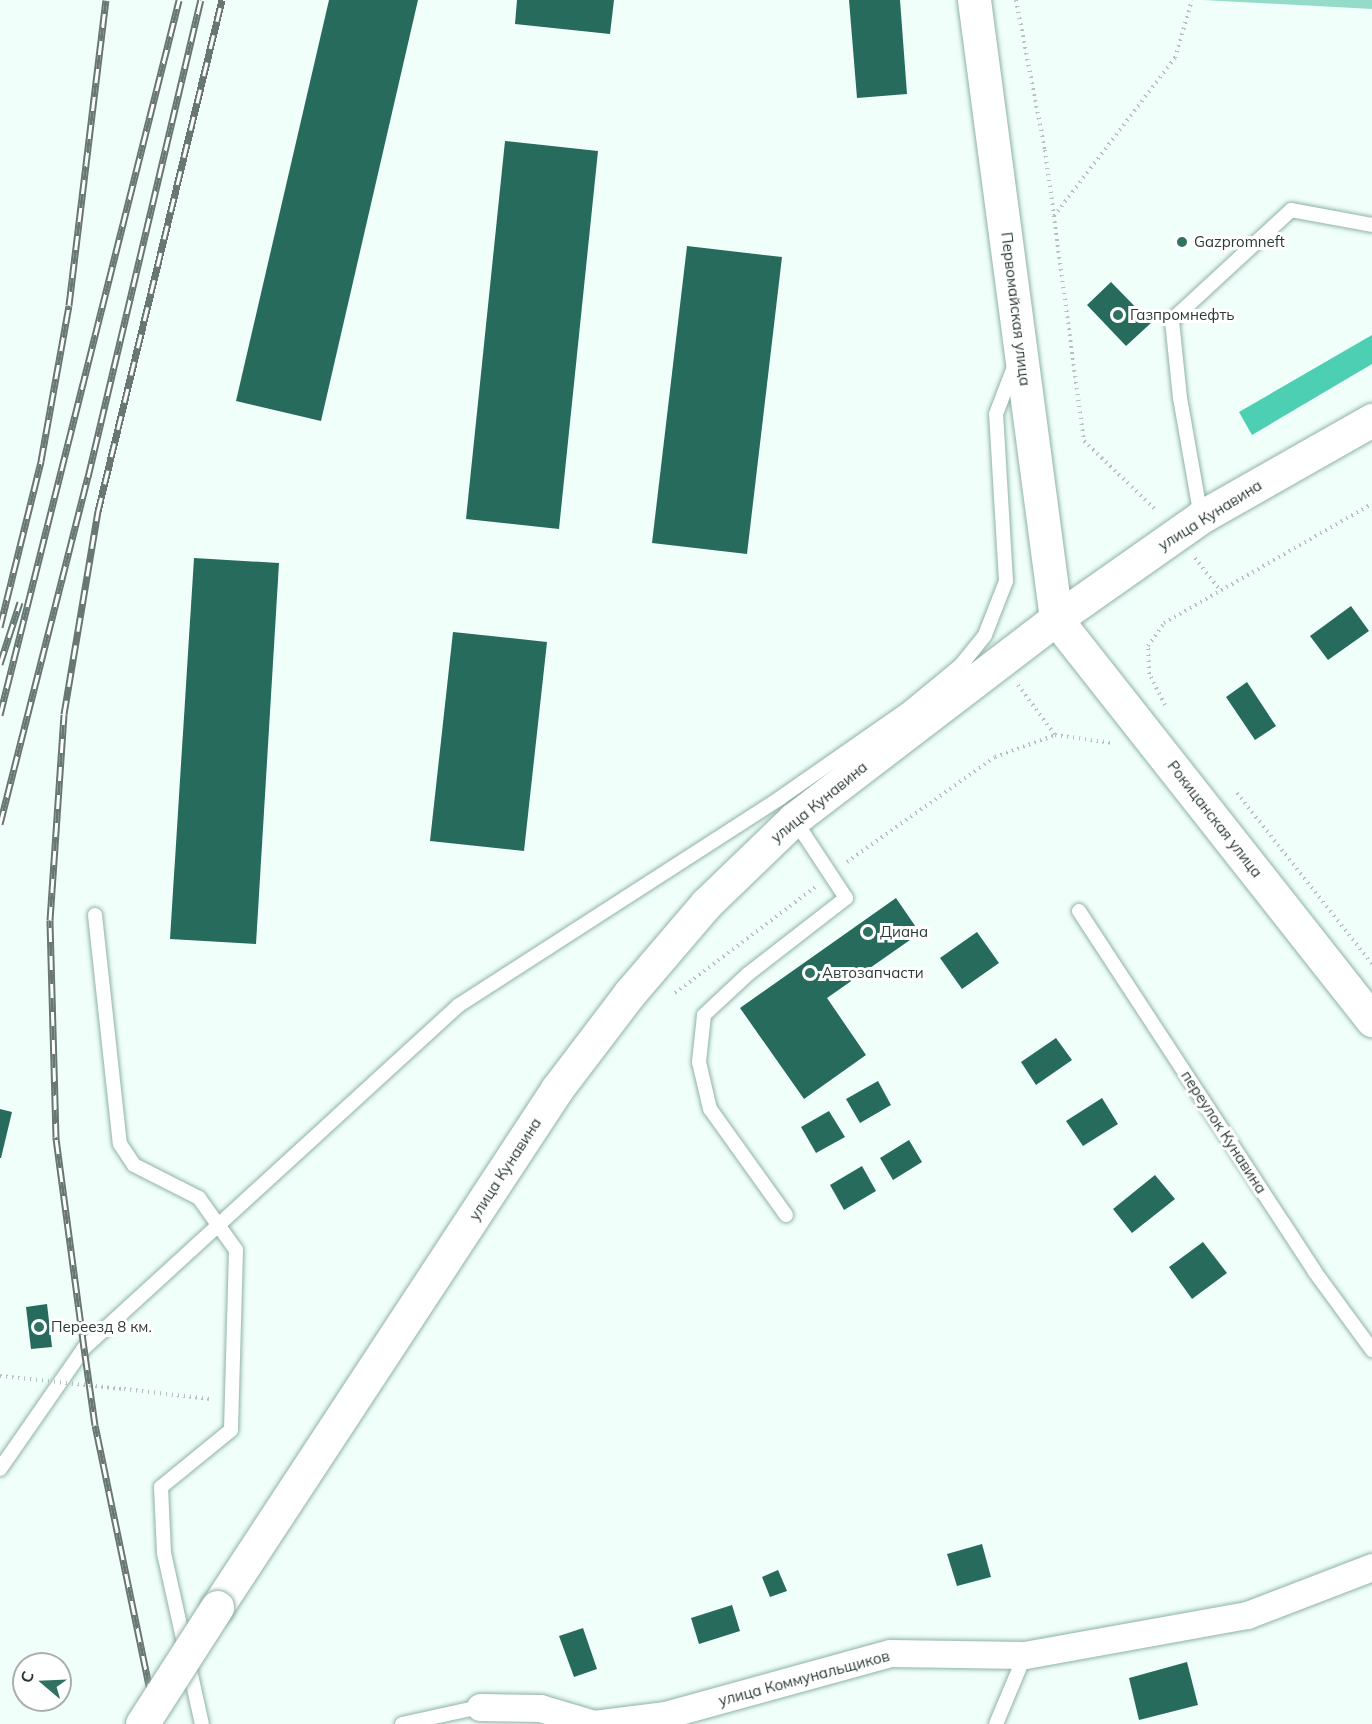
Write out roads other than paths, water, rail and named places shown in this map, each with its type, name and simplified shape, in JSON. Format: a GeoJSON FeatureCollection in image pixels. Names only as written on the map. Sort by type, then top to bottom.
{"type":"FeatureCollection","features":[{"type":"Feature","properties":{"kind":"main road","name":"Первомайская улица"},"geometry":{"type":"LineString","coordinates":[[974,0],[1056,619]]}},
{"type":"Feature","properties":{"kind":"main road","name":"улица Кунавина"},"geometry":{"type":"LineString","coordinates":[[141,1724],[557,1089],[630,993],[706,904],[794,819],[1056,619],[1188,525],[1372,420]]}},
{"type":"Feature","properties":{"kind":"main road","name":"Рокицанская улица"},"geometry":{"type":"LineString","coordinates":[[1056,619],[1372,1020]]}},
{"type":"Feature","properties":{"kind":"street","name":"улица Коммунальщиков"},"geometry":{"type":"LineString","coordinates":[[480,1707],[540,1708],[594,1724],[665,1715],[890,1653],[1025,1655],[1247,1615],[1372,1567]]}},
{"type":"Feature","properties":{"kind":"lane"},"geometry":{"type":"LineString","coordinates":[[1188,525],[1180,398],[1172,320],[1291,210],[1372,225]]}},
{"type":"Feature","properties":{"kind":"lane"},"geometry":{"type":"LineString","coordinates":[[0,1469],[84,1348],[459,1005],[780,798],[909,708],[961,665],[985,634],[1006,581],[996,414],[1021,347]]}},
{"type":"Feature","properties":{"kind":"lane"},"geometry":{"type":"LineString","coordinates":[[786,1215],[710,1109],[699,1062],[704,1016],[748,974],[846,898],[833,873],[794,819]]}},
{"type":"Feature","properties":{"kind":"lane","name":"переулок Кунавина"},"geometry":{"type":"LineString","coordinates":[[1079,912],[1315,1272],[1372,1350]]}},
{"type":"Feature","properties":{"kind":"lane"},"geometry":{"type":"LineString","coordinates":[[95,915],[120,1144],[134,1165],[199,1198],[236,1250],[231,1430],[161,1487],[164,1553],[202,1724]]}},
{"type":"Feature","properties":{"kind":"lane"},"geometry":{"type":"LineString","coordinates":[[996,1724],[1025,1655]]}},
{"type":"Feature","properties":{"kind":"lane"},"geometry":{"type":"LineString","coordinates":[[402,1724],[480,1707]]}},
{"type":"Feature","properties":{"kind":"railway"},"geometry":{"type":"LineString","coordinates":[[0,627],[41,461],[69,305],[106,0]]}},
{"type":"Feature","properties":{"kind":"railway"},"geometry":{"type":"LineString","coordinates":[[0,715],[179,0]]}},
{"type":"Feature","properties":{"kind":"railway"},"geometry":{"type":"LineString","coordinates":[[0,824],[88,477],[201,0]]}},
{"type":"Feature","properties":{"kind":"railway"},"geometry":{"type":"LineString","coordinates":[[157,1724],[95,1425],[84,1348],[56,1137],[50,920],[64,714],[98,511],[222,0]]}},
{"type":"Feature","properties":{"kind":"railway"},"geometry":{"type":"LineString","coordinates":[[0,664],[20,602]]}},
{"type":"Feature","properties":{"kind":"place","name":"Gazpromneft"},"geometry":{"type":"Point","coordinates":[1182,242]}},
{"type":"Feature","properties":{"kind":"place","name":"Газпромнефть"},"geometry":{"type":"Point","coordinates":[1118,315]}},
{"type":"Feature","properties":{"kind":"place","name":"Диана"},"geometry":{"type":"Point","coordinates":[868,932]}},
{"type":"Feature","properties":{"kind":"place","name":"Автозапчасти"},"geometry":{"type":"Point","coordinates":[810,973]}},
{"type":"Feature","properties":{"kind":"place","name":"Переезд 8 км."},"geometry":{"type":"Point","coordinates":[39,1327]}}]}
